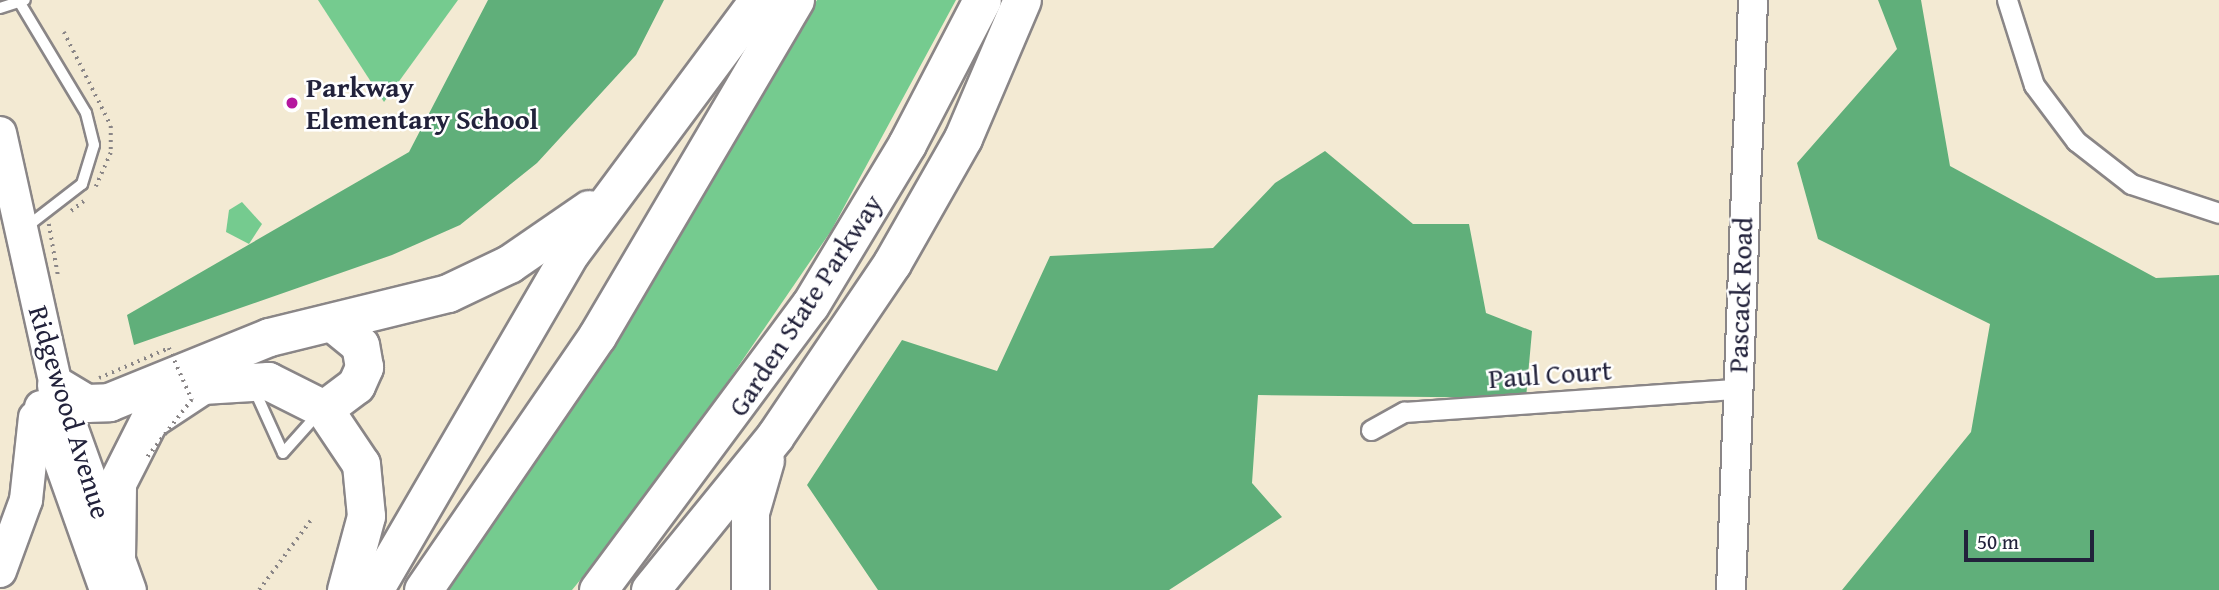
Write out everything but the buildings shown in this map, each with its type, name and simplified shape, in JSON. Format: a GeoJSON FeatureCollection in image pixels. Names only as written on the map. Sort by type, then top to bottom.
{"type":"FeatureCollection","features":[{"type":"Feature","properties":{"kind":"highway"},"geometry":{"type":"LineString","coordinates":[[374,590],[549,288],[620,180],[758,0]]}},
{"type":"Feature","properties":{"kind":"highway"},"geometry":{"type":"LineString","coordinates":[[424,590],[597,336],[795,0]]}},
{"type":"Feature","properties":{"kind":"highway","name":"Garden State Parkway"},"geometry":{"type":"LineString","coordinates":[[598,590],[709,450],[810,305],[901,155],[982,0]]}},
{"type":"Feature","properties":{"kind":"highway"},"geometry":{"type":"LineString","coordinates":[[650,590],[775,436],[920,216],[983,97],[1022,0]]}},
{"type":"Feature","properties":{"kind":"highway"},"geometry":{"type":"LineString","coordinates":[[61,384],[86,403],[109,402],[236,348],[477,280],[561,230],[620,180]]}},
{"type":"Feature","properties":{"kind":"highway"},"geometry":{"type":"LineString","coordinates":[[324,409],[356,385],[364,368],[360,345],[332,322]]}},
{"type":"Feature","properties":{"kind":"highway"},"geometry":{"type":"LineString","coordinates":[[117,579],[117,483],[138,433],[185,391],[256,394],[283,384],[324,409],[355,449],[365,481],[363,535],[346,590]]}},
{"type":"Feature","properties":{"kind":"highway"},"geometry":{"type":"LineString","coordinates":[[750,590],[750,512],[775,436]]}},
{"type":"Feature","properties":{"kind":"main road","name":"Ridgewood Avenue"},"geometry":{"type":"LineString","coordinates":[[0,133],[34,222],[61,384],[117,579]]}},
{"type":"Feature","properties":{"kind":"main road"},"geometry":{"type":"LineString","coordinates":[[0,571],[26,500],[61,384]]}},
{"type":"Feature","properties":{"kind":"street","name":"Pascack Road"},"geometry":{"type":"LineString","coordinates":[[1731,590],[1753,0]]}},
{"type":"Feature","properties":{"kind":"street"},"geometry":{"type":"LineString","coordinates":[[2007,0],[2034,85],[2076,141],[2131,184],[2219,213]]}},
{"type":"Feature","properties":{"kind":"street","name":"Paul Court"},"geometry":{"type":"LineString","coordinates":[[1371,430],[1404,412],[1737,389]]}},
{"type":"Feature","properties":{"kind":"lane"},"geometry":{"type":"LineString","coordinates":[[0,8],[23,1],[93,134],[82,184],[34,222]]}},
{"type":"Feature","properties":{"kind":"lane"},"geometry":{"type":"LineString","coordinates":[[256,394],[283,453],[324,409]]}},
{"type":"Feature","properties":{"kind":"path"},"geometry":{"type":"LineString","coordinates":[[34,222],[59,281]]}},
{"type":"Feature","properties":{"kind":"path"},"geometry":{"type":"LineString","coordinates":[[61,384],[99,379],[169,348],[192,400],[147,458]]}},
{"type":"Feature","properties":{"kind":"path"},"geometry":{"type":"LineString","coordinates":[[259,590],[311,520]]}},
{"type":"Feature","properties":{"kind":"green space"},"geometry":{"type":"Polygon","coordinates":[[[318,0],[458,0],[384,102],[318,0]]]}},
{"type":"Feature","properties":{"kind":"green space"},"geometry":{"type":"Polygon","coordinates":[[[488,0],[664,0],[636,55],[537,163],[460,225],[392,255],[134,345],[127,315],[409,152],[488,0]]]}},
{"type":"Feature","properties":{"kind":"green space"},"geometry":{"type":"Polygon","coordinates":[[[817,0],[956,0],[831,231],[650,495],[572,590],[443,590],[584,391],[817,0]]]}},
{"type":"Feature","properties":{"kind":"green space"},"geometry":{"type":"Polygon","coordinates":[[[1878,0],[1921,0],[1950,166],[2156,278],[2219,275],[2219,590],[1842,590],[1971,432],[1990,324],[1818,239],[1797,163],[1897,49],[1878,0]]]}},
{"type":"Feature","properties":{"kind":"green space"},"geometry":{"type":"Polygon","coordinates":[[[1325,151],[1413,224],[1469,224],[1486,313],[1532,331],[1526,398],[1258,395],[1252,483],[1282,517],[1169,590],[878,590],[807,485],[902,340],[997,371],[1050,256],[1213,248],[1275,183],[1325,151]]]}},
{"type":"Feature","properties":{"kind":"green space"},"geometry":{"type":"Polygon","coordinates":[[[242,202],[262,224],[249,244],[226,232],[229,210],[242,202]]]}},
{"type":"Feature","properties":{"kind":"place","name":"Parkway Elementary School"},"geometry":{"type":"Point","coordinates":[292,103]}}]}
